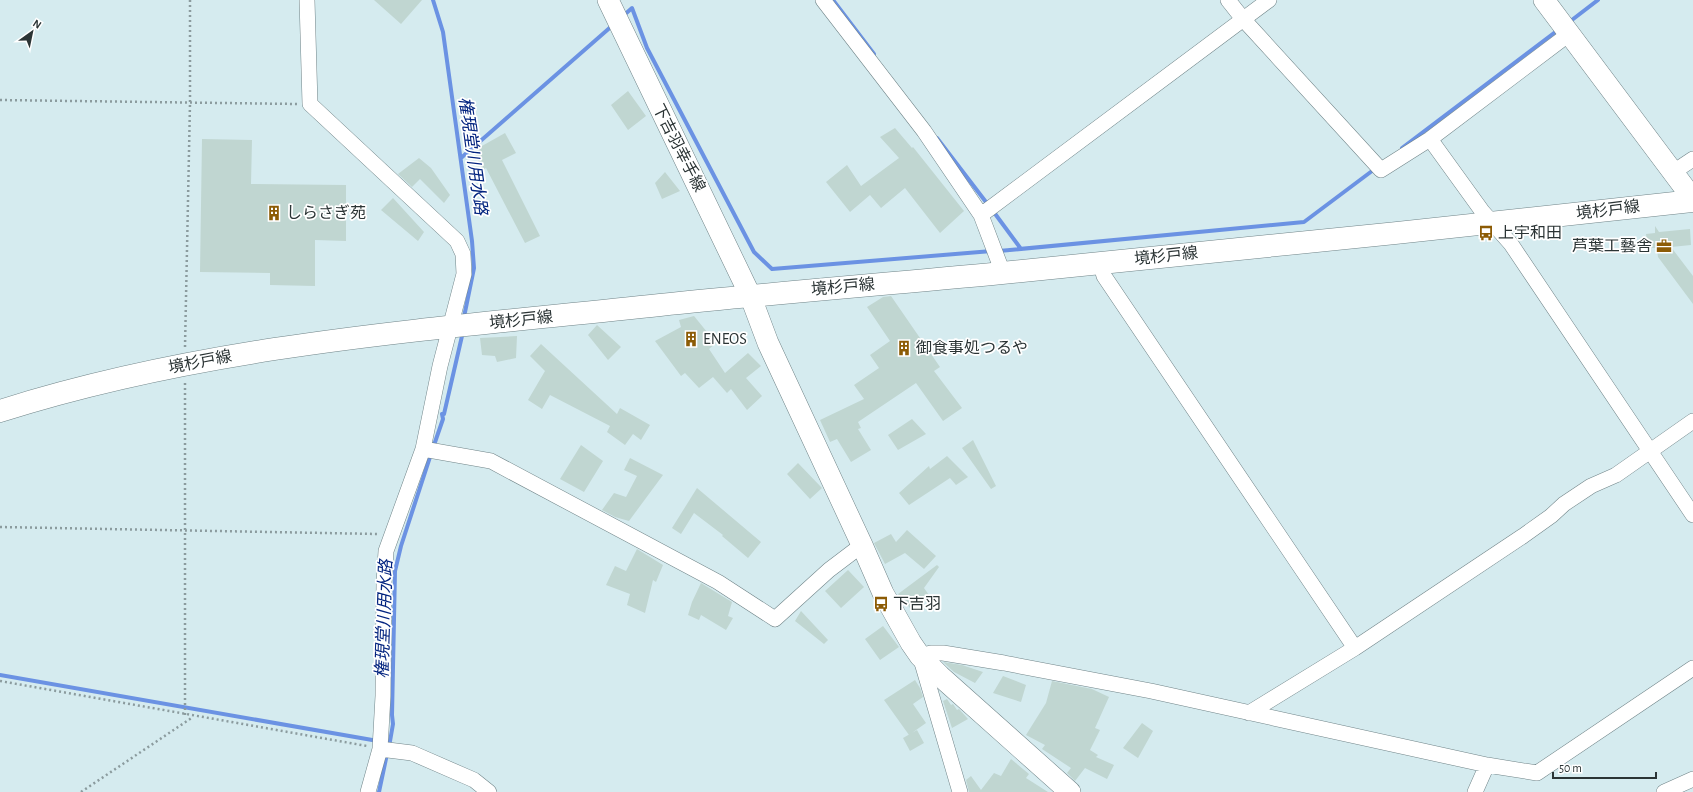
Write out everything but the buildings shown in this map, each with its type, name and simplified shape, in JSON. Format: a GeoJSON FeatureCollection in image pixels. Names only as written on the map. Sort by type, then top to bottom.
{"type":"FeatureCollection","features":[{"type":"Feature","properties":{"kind":"main road","name":"境杉戸線"},"geometry":{"type":"LineString","coordinates":[[0,411],[92,386],[185,364],[329,341],[750,295],[1003,273],[1494,223],[1693,200]]}},
{"type":"Feature","properties":{"kind":"street"},"geometry":{"type":"LineString","coordinates":[[307,0],[310,104],[457,241],[463,254],[464,274],[440,366],[423,450],[386,551],[384,583],[383,696],[380,748],[368,792]]}},
{"type":"Feature","properties":{"kind":"street"},"geometry":{"type":"LineString","coordinates":[[823,0],[924,131],[981,215],[1003,273]]}},
{"type":"Feature","properties":{"kind":"street"},"geometry":{"type":"LineString","coordinates":[[1228,0],[1243,19],[1381,170],[1430,139],[1569,34]]}},
{"type":"Feature","properties":{"kind":"street"},"geometry":{"type":"LineString","coordinates":[[981,215],[1269,0]]}},
{"type":"Feature","properties":{"kind":"street"},"geometry":{"type":"LineString","coordinates":[[1544,0],[1693,200]]}},
{"type":"Feature","properties":{"kind":"street","name":"下吉羽幸手線"},"geometry":{"type":"LineString","coordinates":[[614,3],[750,295],[768,343],[902,629],[920,656],[1070,792]]}},
{"type":"Feature","properties":{"kind":"street"},"geometry":{"type":"LineString","coordinates":[[1430,139],[1482,211],[1511,244],[1693,515]]}},
{"type":"Feature","properties":{"kind":"street"},"geometry":{"type":"LineString","coordinates":[[1672,173],[1693,159]]}},
{"type":"Feature","properties":{"kind":"street"},"geometry":{"type":"LineString","coordinates":[[1100,262],[1104,276],[1354,648]]}},
{"type":"Feature","properties":{"kind":"street"},"geometry":{"type":"LineString","coordinates":[[1249,713],[1354,648],[1523,536],[1551,516],[1564,504],[1586,490],[1616,475],[1693,421]]}},
{"type":"Feature","properties":{"kind":"street"},"geometry":{"type":"LineString","coordinates":[[423,450],[492,461],[718,582],[775,619],[829,570],[862,545]]}},
{"type":"Feature","properties":{"kind":"street"},"geometry":{"type":"LineString","coordinates":[[960,792],[920,656],[931,653],[943,653],[1004,663],[1152,691],[1487,765],[1537,773],[1693,668]]}},
{"type":"Feature","properties":{"kind":"street"},"geometry":{"type":"LineString","coordinates":[[380,748],[412,753],[474,780],[489,792]]}},
{"type":"Feature","properties":{"kind":"street"},"geometry":{"type":"LineString","coordinates":[[1475,792],[1487,765]]}},
{"type":"Feature","properties":{"kind":"street"},"geometry":{"type":"LineString","coordinates":[[1664,792],[1693,779]]}},
{"type":"Feature","properties":{"kind":"path"},"geometry":{"type":"LineString","coordinates":[[0,100],[310,104]]}},
{"type":"Feature","properties":{"kind":"path"},"geometry":{"type":"LineString","coordinates":[[0,527],[392,534]]}},
{"type":"Feature","properties":{"kind":"path"},"geometry":{"type":"LineString","coordinates":[[0,681],[194,717],[380,748]]}},
{"type":"Feature","properties":{"kind":"path"},"geometry":{"type":"LineString","coordinates":[[81,792],[194,717]]}},
{"type":"Feature","properties":{"kind":"waterway","name":"権現堂川用水路"},"geometry":{"type":"LineString","coordinates":[[433,0],[443,32],[472,241],[474,268],[464,317]]}},
{"type":"Feature","properties":{"kind":"waterway"},"geometry":{"type":"LineString","coordinates":[[833,0],[874,54]]}},
{"type":"Feature","properties":{"kind":"waterway"},"geometry":{"type":"LineString","coordinates":[[1568,23],[1598,0]]}},
{"type":"Feature","properties":{"kind":"waterway"},"geometry":{"type":"LineString","coordinates":[[623,16],[632,8],[647,48],[754,252],[772,269],[992,251]]}},
{"type":"Feature","properties":{"kind":"waterway"},"geometry":{"type":"LineString","coordinates":[[461,158],[613,25]]}},
{"type":"Feature","properties":{"kind":"waterway"},"geometry":{"type":"LineString","coordinates":[[1402,148],[1558,30]]}},
{"type":"Feature","properties":{"kind":"waterway"},"geometry":{"type":"LineString","coordinates":[[937,138],[989,206]]}},
{"type":"Feature","properties":{"kind":"waterway"},"geometry":{"type":"LineString","coordinates":[[999,251],[1304,222],[1376,168]]}},
{"type":"Feature","properties":{"kind":"waterway"},"geometry":{"type":"LineString","coordinates":[[993,211],[1021,249]]}},
{"type":"Feature","properties":{"kind":"waterway","name":"権現堂川用水路"},"geometry":{"type":"LineString","coordinates":[[433,448],[443,419],[442,414],[444,414],[462,336]]}},
{"type":"Feature","properties":{"kind":"waterway","name":"権現堂川用水路"},"geometry":{"type":"LineString","coordinates":[[389,747],[393,724],[395,571],[401,546],[431,454]]}},
{"type":"Feature","properties":{"kind":"waterway"},"geometry":{"type":"LineString","coordinates":[[0,675],[378,741]]}},
{"type":"Feature","properties":{"kind":"waterway","name":"権現堂川用水路"},"geometry":{"type":"LineString","coordinates":[[379,792],[387,754]]}},
{"type":"Feature","properties":{"kind":"place","name":"しらさぎ苑"},"geometry":{"type":"Point","coordinates":[274,213]}},
{"type":"Feature","properties":{"kind":"place","name":"上宇和田"},"geometry":{"type":"Point","coordinates":[1486,233]}},
{"type":"Feature","properties":{"kind":"place","name":"芦葉工藝舎"},"geometry":{"type":"Point","coordinates":[1664,246]}},
{"type":"Feature","properties":{"kind":"place","name":"ENEOS"},"geometry":{"type":"Point","coordinates":[691,339]}},
{"type":"Feature","properties":{"kind":"place","name":"御食事処つるや"},"geometry":{"type":"Point","coordinates":[904,348]}},
{"type":"Feature","properties":{"kind":"place","name":"下吉羽"},"geometry":{"type":"Point","coordinates":[881,604]}}]}
